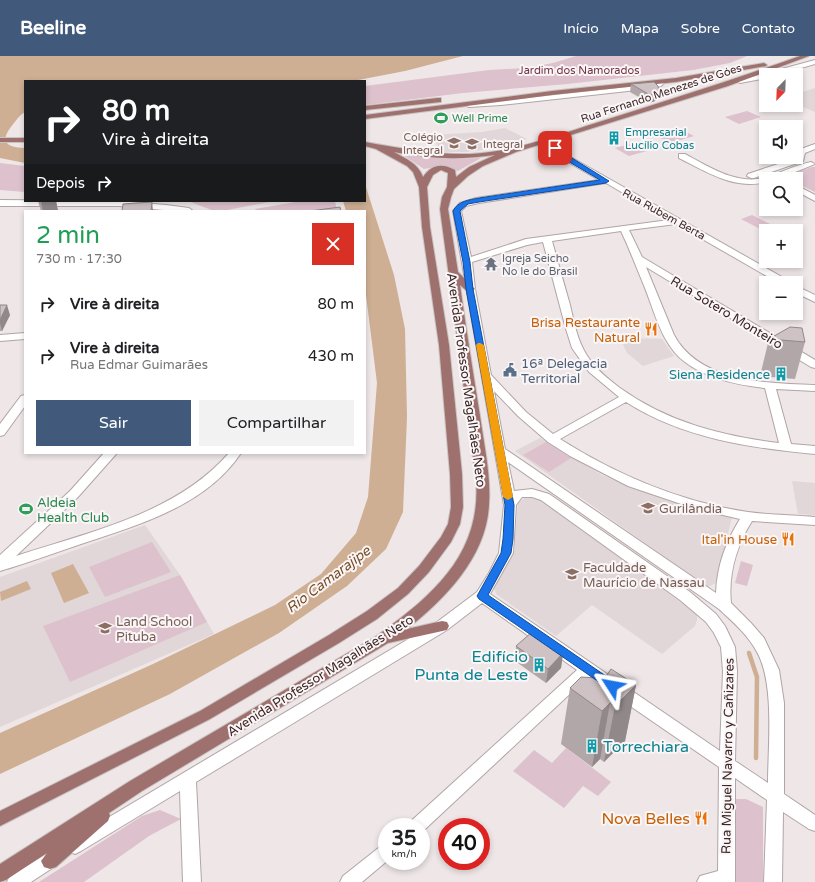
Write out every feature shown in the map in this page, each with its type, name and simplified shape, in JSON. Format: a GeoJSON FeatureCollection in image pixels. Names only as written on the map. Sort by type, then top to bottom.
{"type":"FeatureCollection","features":[{"type":"Feature","properties":{"kind":"main road","name":"Rua Fernando Menezes de Góes"},"geometry":{"type":"LineString","coordinates":[[379,147],[418,154],[449,156],[471,156],[513,150],[740,81],[786,58],[806,56]]}},
{"type":"Feature","properties":{"kind":"main road"},"geometry":{"type":"LineString","coordinates":[[661,82],[699,77],[786,58]]}},
{"type":"Feature","properties":{"kind":"main road"},"geometry":{"type":"LineString","coordinates":[[366,108],[672,75],[771,59]]}},
{"type":"Feature","properties":{"kind":"main road"},"geometry":{"type":"LineString","coordinates":[[672,75],[699,77],[708,80],[709,85],[689,96]]}},
{"type":"Feature","properties":{"kind":"main road"},"geometry":{"type":"LineString","coordinates":[[366,112],[467,101],[513,92]]}},
{"type":"Feature","properties":{"kind":"main road"},"geometry":{"type":"LineString","coordinates":[[366,117],[469,105]]}},
{"type":"Feature","properties":{"kind":"main road"},"geometry":{"type":"LineString","coordinates":[[0,134],[24,134]]}},
{"type":"Feature","properties":{"kind":"main road"},"geometry":{"type":"LineString","coordinates":[[0,140],[24,140]]}},
{"type":"Feature","properties":{"kind":"main road"},"geometry":{"type":"LineString","coordinates":[[366,144],[379,147]]}},
{"type":"Feature","properties":{"kind":"main road","name":"Avenida Professor Magalhães Neto"},"geometry":{"type":"LineString","coordinates":[[0,818],[205,715],[334,639],[372,615],[403,591],[424,569],[446,539],[454,524],[457,507],[456,474],[444,345],[426,227],[423,187],[417,171],[410,164],[379,147]]}},
{"type":"Feature","properties":{"kind":"main road"},"geometry":{"type":"LineString","coordinates":[[451,186],[472,169],[513,150]]}},
{"type":"Feature","properties":{"kind":"main road"},"geometry":{"type":"LineString","coordinates":[[423,187],[430,172],[440,168],[452,172],[451,186]]}},
{"type":"Feature","properties":{"kind":"main road","name":"Avenida Professor Magalhães Neto"},"geometry":{"type":"LineString","coordinates":[[0,874],[136,786],[380,640],[409,621],[432,602],[451,581],[472,547],[481,519],[483,490],[480,457],[444,209],[445,201],[451,186]]}},
{"type":"Feature","properties":{"kind":"main road"},"geometry":{"type":"LineString","coordinates":[[453,273],[470,289]]}},
{"type":"Feature","properties":{"kind":"main road"},"geometry":{"type":"LineString","coordinates":[[380,640],[442,626]]}},
{"type":"Feature","properties":{"kind":"main road"},"geometry":{"type":"LineString","coordinates":[[50,861],[136,786]]}},
{"type":"Feature","properties":{"kind":"street"},"geometry":{"type":"LineString","coordinates":[[794,68],[815,62]]}},
{"type":"Feature","properties":{"kind":"street"},"geometry":{"type":"LineString","coordinates":[[740,81],[759,78]]}},
{"type":"Feature","properties":{"kind":"street"},"geometry":{"type":"LineString","coordinates":[[469,105],[502,103],[655,86],[661,82]]}},
{"type":"Feature","properties":{"kind":"street","name":"Rua Rubem Berta"},"geometry":{"type":"LineString","coordinates":[[558,137],[555,148],[556,152],[774,276]]}},
{"type":"Feature","properties":{"kind":"street"},"geometry":{"type":"LineString","coordinates":[[803,151],[815,146]]}},
{"type":"Feature","properties":{"kind":"street"},"geometry":{"type":"LineString","coordinates":[[682,156],[730,180],[753,183],[759,181]]}},
{"type":"Feature","properties":{"kind":"street"},"geometry":{"type":"LineString","coordinates":[[803,160],[813,165]]}},
{"type":"Feature","properties":{"kind":"street"},"geometry":{"type":"LineString","coordinates":[[779,172],[792,164]]}},
{"type":"Feature","properties":{"kind":"street"},"geometry":{"type":"LineString","coordinates":[[790,172],[813,165]]}},
{"type":"Feature","properties":{"kind":"street","name":"Avenida Professor Magalhães Neto"},"geometry":{"type":"LineString","coordinates":[[16,882],[442,626],[482,596],[506,553],[510,505],[457,211],[458,208],[465,203],[479,200],[606,181]]}},
{"type":"Feature","properties":{"kind":"street"},"geometry":{"type":"LineString","coordinates":[[803,192],[815,198]]}},
{"type":"Feature","properties":{"kind":"street"},"geometry":{"type":"LineString","coordinates":[[0,203],[70,208],[146,205],[170,209]]}},
{"type":"Feature","properties":{"kind":"street"},"geometry":{"type":"LineString","coordinates":[[467,262],[516,245],[547,239],[677,221]]}},
{"type":"Feature","properties":{"kind":"street"},"geometry":{"type":"LineString","coordinates":[[624,229],[639,259],[667,330],[676,347],[685,356],[699,366],[736,381],[770,386],[815,388]]}},
{"type":"Feature","properties":{"kind":"street"},"geometry":{"type":"LineString","coordinates":[[547,239],[575,342],[587,363],[597,374],[625,398],[672,422],[696,432],[740,442],[815,450]]}},
{"type":"Feature","properties":{"kind":"street","name":"Rua Sotero Monteiro"},"geometry":{"type":"LineString","coordinates":[[639,259],[815,365]]}},
{"type":"Feature","properties":{"kind":"street"},"geometry":{"type":"LineString","coordinates":[[803,292],[815,299]]}},
{"type":"Feature","properties":{"kind":"street"},"geometry":{"type":"LineString","coordinates":[[0,338],[24,336]]}},
{"type":"Feature","properties":{"kind":"street"},"geometry":{"type":"LineString","coordinates":[[486,376],[522,414],[552,439],[574,453],[632,483],[697,505],[748,516],[815,521]]}},
{"type":"Feature","properties":{"kind":"street"},"geometry":{"type":"LineString","coordinates":[[770,386],[786,448]]}},
{"type":"Feature","properties":{"kind":"street"},"geometry":{"type":"LineString","coordinates":[[552,439],[625,398]]}},
{"type":"Feature","properties":{"kind":"street"},"geometry":{"type":"LineString","coordinates":[[0,432],[24,399]]}},
{"type":"Feature","properties":{"kind":"street"},"geometry":{"type":"LineString","coordinates":[[499,450],[724,606],[748,628],[762,647],[772,669],[775,688],[776,797],[773,882]]}},
{"type":"Feature","properties":{"kind":"street"},"geometry":{"type":"LineString","coordinates":[[0,562],[74,494],[110,454]]}},
{"type":"Feature","properties":{"kind":"street"},"geometry":{"type":"LineString","coordinates":[[0,566],[124,524],[170,505],[206,483],[230,461],[234,454]]}},
{"type":"Feature","properties":{"kind":"street","name":"Rua Miguel Navarro y Cañizares"},"geometry":{"type":"LineString","coordinates":[[510,505],[518,494],[527,492],[538,493],[545,497],[685,596],[711,618],[720,630],[728,647],[730,663],[726,879]]}},
{"type":"Feature","properties":{"kind":"street"},"geometry":{"type":"LineString","coordinates":[[724,606],[722,595],[724,575],[738,534],[748,516]]}},
{"type":"Feature","properties":{"kind":"street"},"geometry":{"type":"LineString","coordinates":[[482,596],[815,824]]}},
{"type":"Feature","properties":{"kind":"street"},"geometry":{"type":"LineString","coordinates":[[426,818],[587,669]]}},
{"type":"Feature","properties":{"kind":"street"},"geometry":{"type":"LineString","coordinates":[[188,779],[192,882]]}},
{"type":"Feature","properties":{"kind":"street"},"geometry":{"type":"LineString","coordinates":[[349,882],[378,858]]}},
{"type":"Feature","properties":{"kind":"street"},"geometry":{"type":"LineString","coordinates":[[706,882],[726,879]]}},
{"type":"Feature","properties":{"kind":"shaded area"},"geometry":{"type":"Polygon","coordinates":[[[815,88],[815,112],[803,107],[803,92],[815,88]]]}},
{"type":"Feature","properties":{"kind":"shaded area","name":"Integral"},"geometry":{"type":"Polygon","coordinates":[[[505,128],[527,139],[489,149],[466,152],[443,152],[440,151],[432,135],[482,132],[505,128]]]}},
{"type":"Feature","properties":{"kind":"shaded area"},"geometry":{"type":"Polygon","coordinates":[[[620,338],[662,339],[674,356],[643,366],[627,353],[620,338]]]}},
{"type":"Feature","properties":{"kind":"shaded area","name":"Gurilândia"},"geometry":{"type":"Polygon","coordinates":[[[540,438],[602,475],[666,500],[732,517],[716,583],[707,587],[515,451],[540,438]]]}},
{"type":"Feature","properties":{"kind":"shaded area"},"geometry":{"type":"Polygon","coordinates":[[[792,481],[815,483],[815,515],[798,514],[792,481]]]}},
{"type":"Feature","properties":{"kind":"shaded area","name":"Faculdade Maurício de Nassau"},"geometry":{"type":"Polygon","coordinates":[[[526,497],[542,500],[697,614],[695,626],[662,654],[592,605],[556,636],[496,594],[493,585],[508,564],[515,549],[514,544],[518,503],[526,497]]]}},
{"type":"Feature","properties":{"kind":"shaded area","name":"Land School Pituba"},"geometry":{"type":"Polygon","coordinates":[[[145,525],[180,575],[214,634],[0,727],[0,577],[145,525]]]}},
{"type":"Feature","properties":{"kind":"green space","name":"Jardim dos Namorados"},"geometry":{"type":"Polygon","coordinates":[[[576,56],[747,56],[730,63],[693,70],[567,84],[463,93],[366,105],[366,86],[489,70],[526,68],[553,63],[576,56]]]}},
{"type":"Feature","properties":{"kind":"green space"},"geometry":{"type":"Polygon","coordinates":[[[747,111],[761,117],[739,124],[725,117],[747,111]]]}},
{"type":"Feature","properties":{"kind":"green space"},"geometry":{"type":"Polygon","coordinates":[[[680,129],[694,136],[670,143],[657,136],[680,129]]]}},
{"type":"Feature","properties":{"kind":"green space"},"geometry":{"type":"Polygon","coordinates":[[[646,140],[661,147],[629,156],[615,148],[646,140]]]}},
{"type":"Feature","properties":{"kind":"green space"},"geometry":{"type":"Polygon","coordinates":[[[403,155],[443,159],[481,158],[458,171],[441,166],[424,169],[403,155]]]}},
{"type":"Feature","properties":{"kind":"green space"},"geometry":{"type":"Polygon","coordinates":[[[0,163],[24,166],[24,192],[0,190],[0,163]]]}},
{"type":"Feature","properties":{"kind":"green space"},"geometry":{"type":"Polygon","coordinates":[[[815,167],[815,192],[803,186],[803,172],[798,172],[815,167]]]}},
{"type":"Feature","properties":{"kind":"green space"},"geometry":{"type":"Polygon","coordinates":[[[191,202],[270,202],[227,210],[211,210],[191,202]]]}},
{"type":"Feature","properties":{"kind":"green space"},"geometry":{"type":"Polygon","coordinates":[[[295,202],[335,202],[337,210],[256,210],[255,209],[295,202]]]}},
{"type":"Feature","properties":{"kind":"green space"},"geometry":{"type":"Polygon","coordinates":[[[752,215],[770,224],[759,224],[759,228],[741,219],[752,215]]]}},
{"type":"Feature","properties":{"kind":"green space"},"geometry":{"type":"Polygon","coordinates":[[[546,442],[571,458],[549,472],[523,455],[546,442]]]}},
{"type":"Feature","properties":{"kind":"green space"},"geometry":{"type":"Polygon","coordinates":[[[152,542],[171,572],[105,597],[89,567],[152,542]]]}},
{"type":"Feature","properties":{"kind":"green space"},"geometry":{"type":"Polygon","coordinates":[[[741,561],[753,565],[747,586],[735,583],[741,561]]]}},
{"type":"Feature","properties":{"kind":"green space"},"geometry":{"type":"Polygon","coordinates":[[[180,575],[207,622],[70,682],[43,626],[180,575]]]}},
{"type":"Feature","properties":{"kind":"green space"},"geometry":{"type":"Polygon","coordinates":[[[566,748],[611,782],[598,796],[583,786],[564,808],[513,771],[534,750],[552,763],[566,748]]]}},
{"type":"Feature","properties":{"kind":"green space"},"geometry":{"type":"Polygon","coordinates":[[[731,799],[746,799],[763,807],[763,882],[732,882],[731,799]]]}},
{"type":"Feature","properties":{"kind":"green space"},"geometry":{"type":"Polygon","coordinates":[[[160,810],[181,819],[149,836],[84,882],[39,882],[142,816],[160,810]]]}},
{"type":"Feature","properties":{"kind":"water"},"geometry":{"type":"Polygon","coordinates":[[[0,56],[463,56],[405,71],[358,80],[24,80],[24,113],[10,129],[7,134],[6,142],[12,146],[24,148],[24,163],[0,158],[0,56]]]}},
{"type":"Feature","properties":{"kind":"water","name":"Rio Camarajipe"},"geometry":{"type":"Polygon","coordinates":[[[366,187],[394,275],[405,329],[407,417],[403,512],[386,549],[347,586],[279,633],[170,694],[0,774],[0,733],[153,664],[275,605],[321,574],[356,533],[368,497],[377,383],[366,295],[366,210],[346,210],[343,202],[366,202],[366,187]]]}},
{"type":"Feature","properties":{"kind":"water"},"geometry":{"type":"Polygon","coordinates":[[[73,564],[89,593],[64,603],[51,573],[73,564]]]}},
{"type":"Feature","properties":{"kind":"water"},"geometry":{"type":"Polygon","coordinates":[[[27,581],[31,589],[1,601],[0,592],[27,581]]]}},
{"type":"Feature","properties":{"kind":"building"},"geometry":{"type":"Polygon","coordinates":[[[654,82],[658,86],[659,90],[657,93],[650,95],[631,84],[654,82]]]}},
{"type":"Feature","properties":{"kind":"building"},"geometry":{"type":"Polygon","coordinates":[[[152,202],[151,210],[122,210],[123,204],[152,202]]]}},
{"type":"Feature","properties":{"kind":"building"},"geometry":{"type":"Polygon","coordinates":[[[340,207],[341,210],[318,210],[340,207]]]}},
{"type":"Feature","properties":{"kind":"building"},"geometry":{"type":"Polygon","coordinates":[[[0,305],[7,305],[0,320],[0,305]]]}},
{"type":"Feature","properties":{"kind":"building"},"geometry":{"type":"Polygon","coordinates":[[[790,327],[802,328],[805,342],[769,339],[790,327]]]}},
{"type":"Feature","properties":{"kind":"building"},"geometry":{"type":"Polygon","coordinates":[[[532,632],[537,636],[538,634],[561,649],[559,650],[563,653],[548,669],[516,646],[532,632]]]}},
{"type":"Feature","properties":{"kind":"building"},"geometry":{"type":"Polygon","coordinates":[[[611,669],[636,685],[615,706],[610,703],[602,711],[570,688],[581,677],[599,678],[607,675],[611,669]]]}},
{"type":"Feature","properties":{"kind":"waterway"},"geometry":{"type":"LineString","coordinates":[[749,653],[757,677],[756,758]]}},
{"type":"Feature","properties":{"kind":"slow traffic"},"geometry":{"type":"LineString","coordinates":[[480,345],[508,497]]}},
{"type":"Feature","properties":{"kind":"place","name":"Well Prime"},"geometry":{"type":"Point","coordinates":[441,118]}},
{"type":"Feature","properties":{"kind":"place","name":"Empresarial Lucílio Cobas"},"geometry":{"type":"Point","coordinates":[614,138]}},
{"type":"Feature","properties":{"kind":"place","name":"Colégio Integral"},"geometry":{"type":"Point","coordinates":[454,143]}},
{"type":"Feature","properties":{"kind":"place","name":"Integral"},"geometry":{"type":"Point","coordinates":[472,144]}},
{"type":"Feature","properties":{"kind":"place","name":"Igreja Seicho No Ie do Brasil"},"geometry":{"type":"Point","coordinates":[491,264]}},
{"type":"Feature","properties":{"kind":"place","name":"Brisa Restaurante Natural"},"geometry":{"type":"Point","coordinates":[651,329]}},
{"type":"Feature","properties":{"kind":"place","name":"16ª Delegacia Territorial"},"geometry":{"type":"Point","coordinates":[510,370]}},
{"type":"Feature","properties":{"kind":"place","name":"Siena Residence"},"geometry":{"type":"Point","coordinates":[781,374]}},
{"type":"Feature","properties":{"kind":"place","name":"Gurilândia"},"geometry":{"type":"Point","coordinates":[648,508]}},
{"type":"Feature","properties":{"kind":"place","name":"Aldeia Health Club"},"geometry":{"type":"Point","coordinates":[26,509]}},
{"type":"Feature","properties":{"kind":"place","name":"Ital'in House"},"geometry":{"type":"Point","coordinates":[788,539]}},
{"type":"Feature","properties":{"kind":"place","name":"Faculdade Maurício de Nassau"},"geometry":{"type":"Point","coordinates":[572,574]}},
{"type":"Feature","properties":{"kind":"place","name":"Land School Pituba"},"geometry":{"type":"Point","coordinates":[105,628]}},
{"type":"Feature","properties":{"kind":"place","name":"Edifício Punta de Leste"},"geometry":{"type":"Point","coordinates":[539,665]}},
{"type":"Feature","properties":{"kind":"place","name":"Torrechiara"},"geometry":{"type":"Point","coordinates":[592,746]}},
{"type":"Feature","properties":{"kind":"place","name":"Nova Belles"},"geometry":{"type":"Point","coordinates":[701,818]}},
{"type":"Feature","properties":{"kind":"route"},"geometry":{"type":"LineString","coordinates":[[555,148],[556,152],[606,181],[479,200],[461,205],[457,211],[510,505],[510,521],[506,553],[482,596],[612,686]]}}]}
